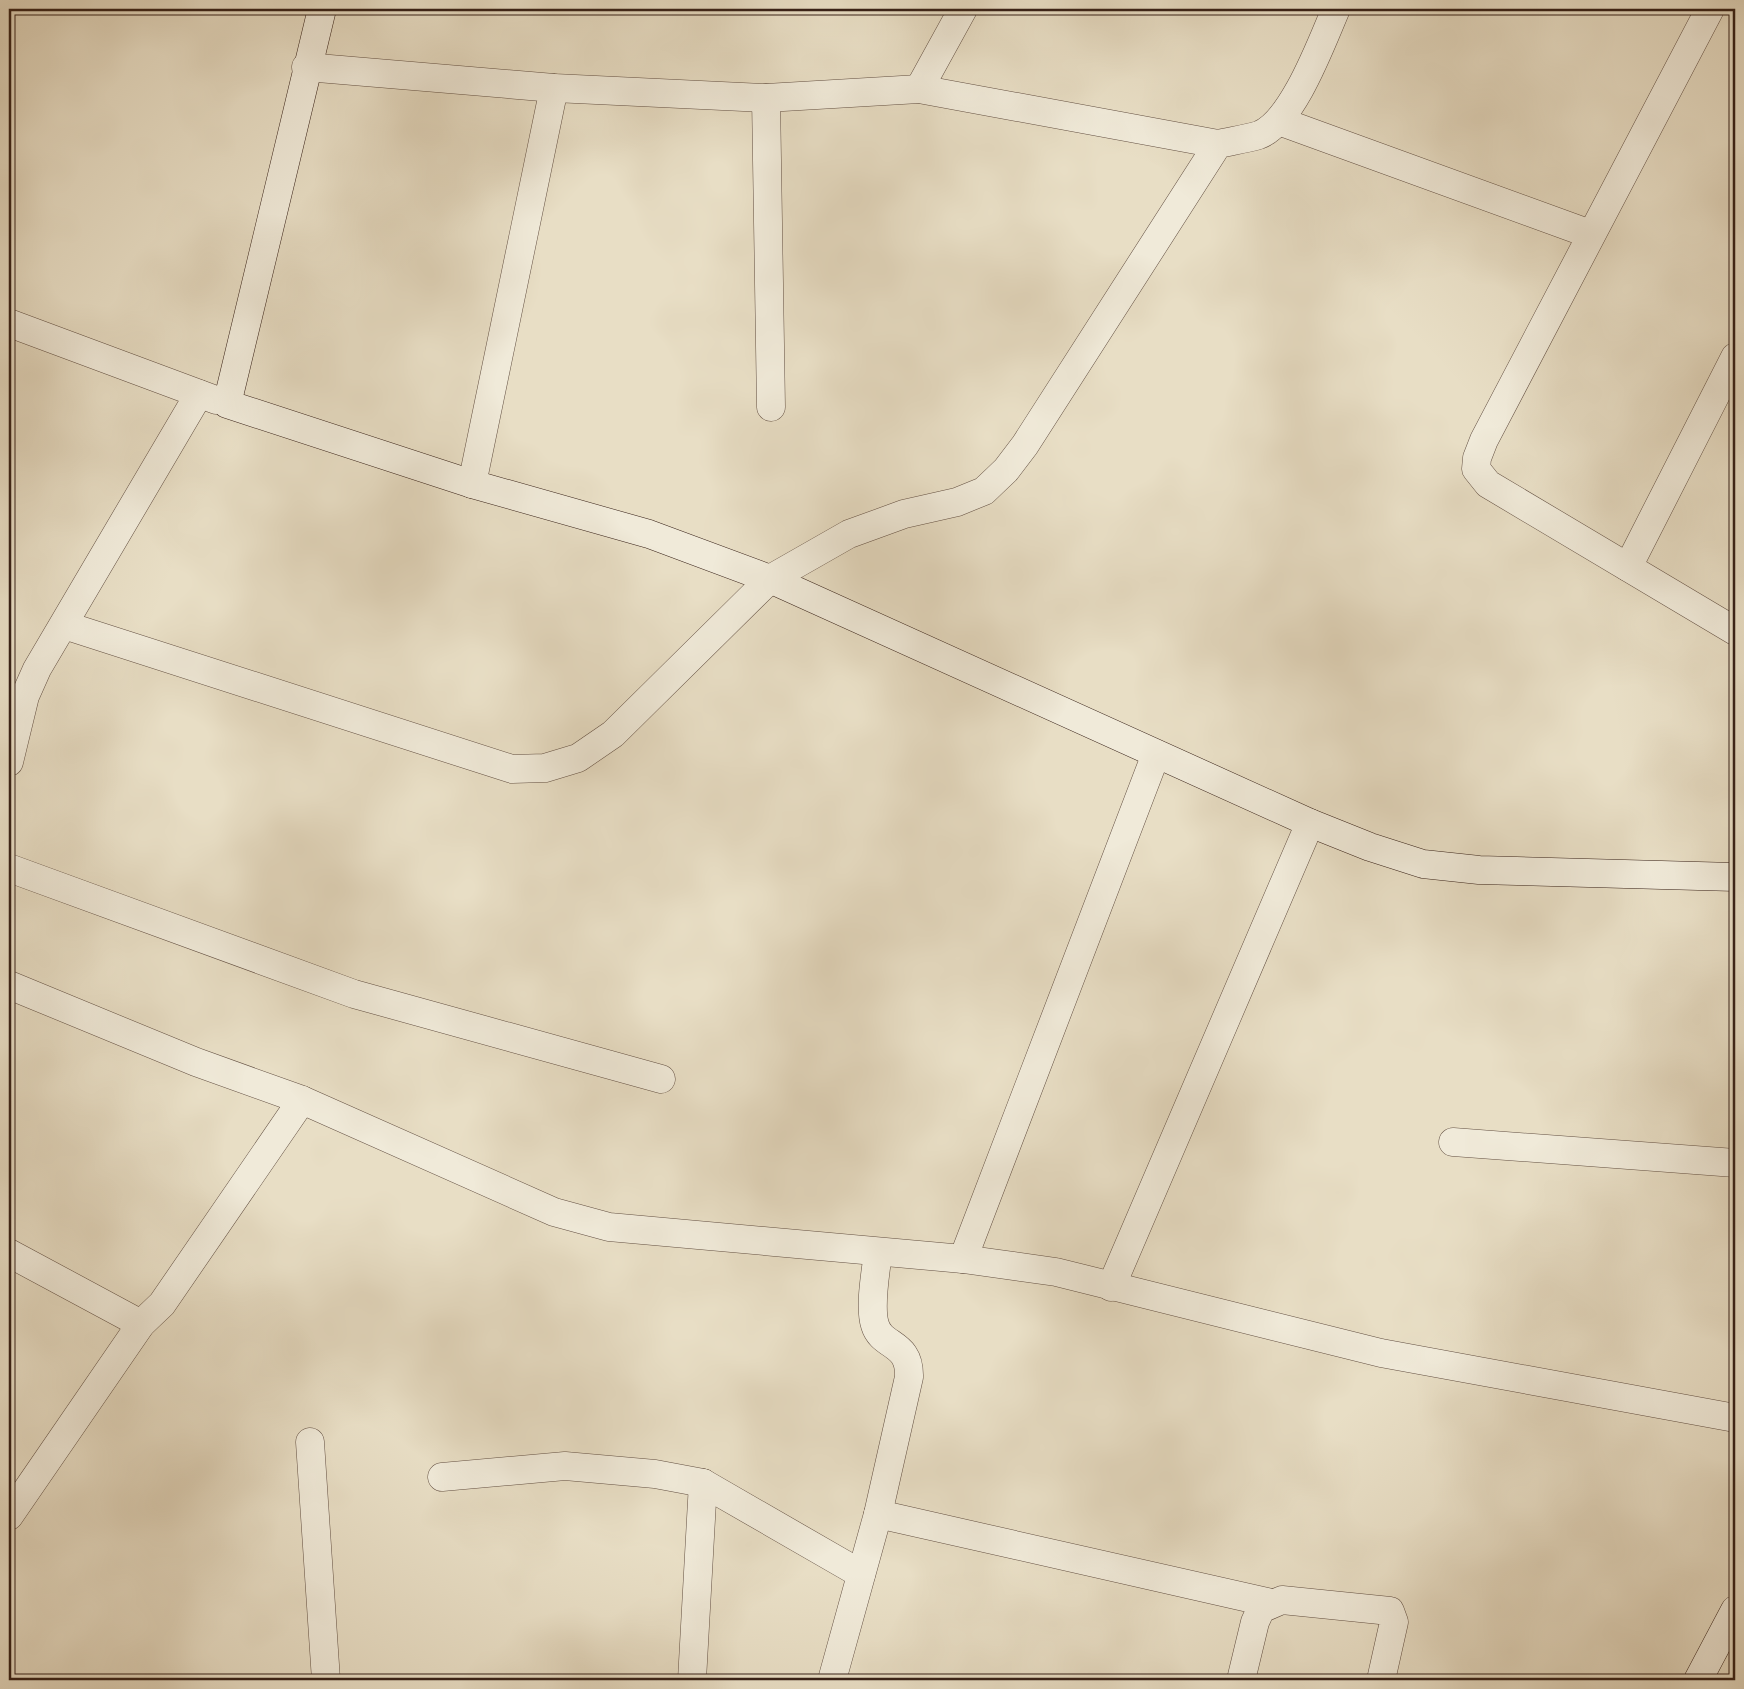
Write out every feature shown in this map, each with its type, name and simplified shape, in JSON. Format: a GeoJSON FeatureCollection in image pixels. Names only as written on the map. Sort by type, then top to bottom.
{"type":"FeatureCollection","features":[{"type":"Feature","properties":{"kind":"street"},"geometry":{"type":"LineString","coordinates":[[227,404],[306,67],[322,9]]}},
{"type":"Feature","properties":{"kind":"street"},"geometry":{"type":"LineString","coordinates":[[919,89],[963,9]]}},
{"type":"Feature","properties":{"kind":"street"},"geometry":{"type":"LineString","coordinates":[[306,67],[554,88],[766,98],[919,89],[1218,144],[1260,134],[1279,121],[1298,90],[1336,9]]}},
{"type":"Feature","properties":{"kind":"street"},"geometry":{"type":"LineString","coordinates":[[1710,9],[1590,234],[1484,440],[1477,458],[1476,469],[1488,484],[1735,631]]}},
{"type":"Feature","properties":{"kind":"street"},"geometry":{"type":"LineString","coordinates":[[472,484],[554,88]]}},
{"type":"Feature","properties":{"kind":"street"},"geometry":{"type":"LineString","coordinates":[[766,98],[771,407]]}},
{"type":"Feature","properties":{"kind":"street"},"geometry":{"type":"LineString","coordinates":[[1279,121],[1590,234]]}},
{"type":"Feature","properties":{"kind":"street"},"geometry":{"type":"LineString","coordinates":[[64,625],[512,769],[545,768],[578,758],[613,734],[770,579],[856,531],[904,514],[957,502],[984,491],[1006,470],[1030,437],[1218,144]]}},
{"type":"Feature","properties":{"kind":"street"},"geometry":{"type":"LineString","coordinates":[[9,323],[227,404],[472,484],[649,534],[770,579],[1310,823],[1370,847],[1423,864],[1479,870],[1735,877]]}},
{"type":"Feature","properties":{"kind":"street"},"geometry":{"type":"LineString","coordinates":[[1628,567],[1735,357]]}},
{"type":"Feature","properties":{"kind":"street"},"geometry":{"type":"LineString","coordinates":[[9,762],[25,696],[36,669],[64,625],[199,394]]}},
{"type":"Feature","properties":{"kind":"street"},"geometry":{"type":"LineString","coordinates":[[963,1259],[1156,754]]}},
{"type":"Feature","properties":{"kind":"street"},"geometry":{"type":"LineString","coordinates":[[1111,1287],[1310,823]]}},
{"type":"Feature","properties":{"kind":"street"},"geometry":{"type":"LineString","coordinates":[[9,868],[354,994],[661,1079]]}},
{"type":"Feature","properties":{"kind":"street"},"geometry":{"type":"LineString","coordinates":[[9,985],[196,1062],[302,1100],[554,1212],[609,1227],[647,1232],[963,1259],[1056,1272],[1111,1287],[1263,1322],[1381,1353],[1735,1418]]}},
{"type":"Feature","properties":{"kind":"street"},"geometry":{"type":"LineString","coordinates":[[9,1516],[141,1324],[162,1304],[302,1100]]}},
{"type":"Feature","properties":{"kind":"street"},"geometry":{"type":"LineString","coordinates":[[1453,1142],[1735,1164]]}},
{"type":"Feature","properties":{"kind":"street"},"geometry":{"type":"LineString","coordinates":[[832,1680],[878,1514],[905,1395],[909,1362],[899,1348],[885,1338],[875,1326],[878,1252]]}},
{"type":"Feature","properties":{"kind":"street"},"geometry":{"type":"LineString","coordinates":[[9,1253],[141,1324]]}},
{"type":"Feature","properties":{"kind":"street"},"geometry":{"type":"LineString","coordinates":[[310,1442],[326,1680]]}},
{"type":"Feature","properties":{"kind":"street"},"geometry":{"type":"LineString","coordinates":[[442,1477],[565,1466],[646,1473],[703,1483],[861,1574]]}},
{"type":"Feature","properties":{"kind":"street"},"geometry":{"type":"LineString","coordinates":[[692,1680],[703,1483]]}},
{"type":"Feature","properties":{"kind":"street"},"geometry":{"type":"LineString","coordinates":[[878,1514],[1271,1603]]}},
{"type":"Feature","properties":{"kind":"street"},"geometry":{"type":"LineString","coordinates":[[1241,1680],[1255,1622],[1261,1609],[1271,1603],[1282,1600],[1390,1611],[1394,1622],[1381,1680]]}},
{"type":"Feature","properties":{"kind":"street"},"geometry":{"type":"LineString","coordinates":[[1698,1680],[1735,1610]]}}]}
